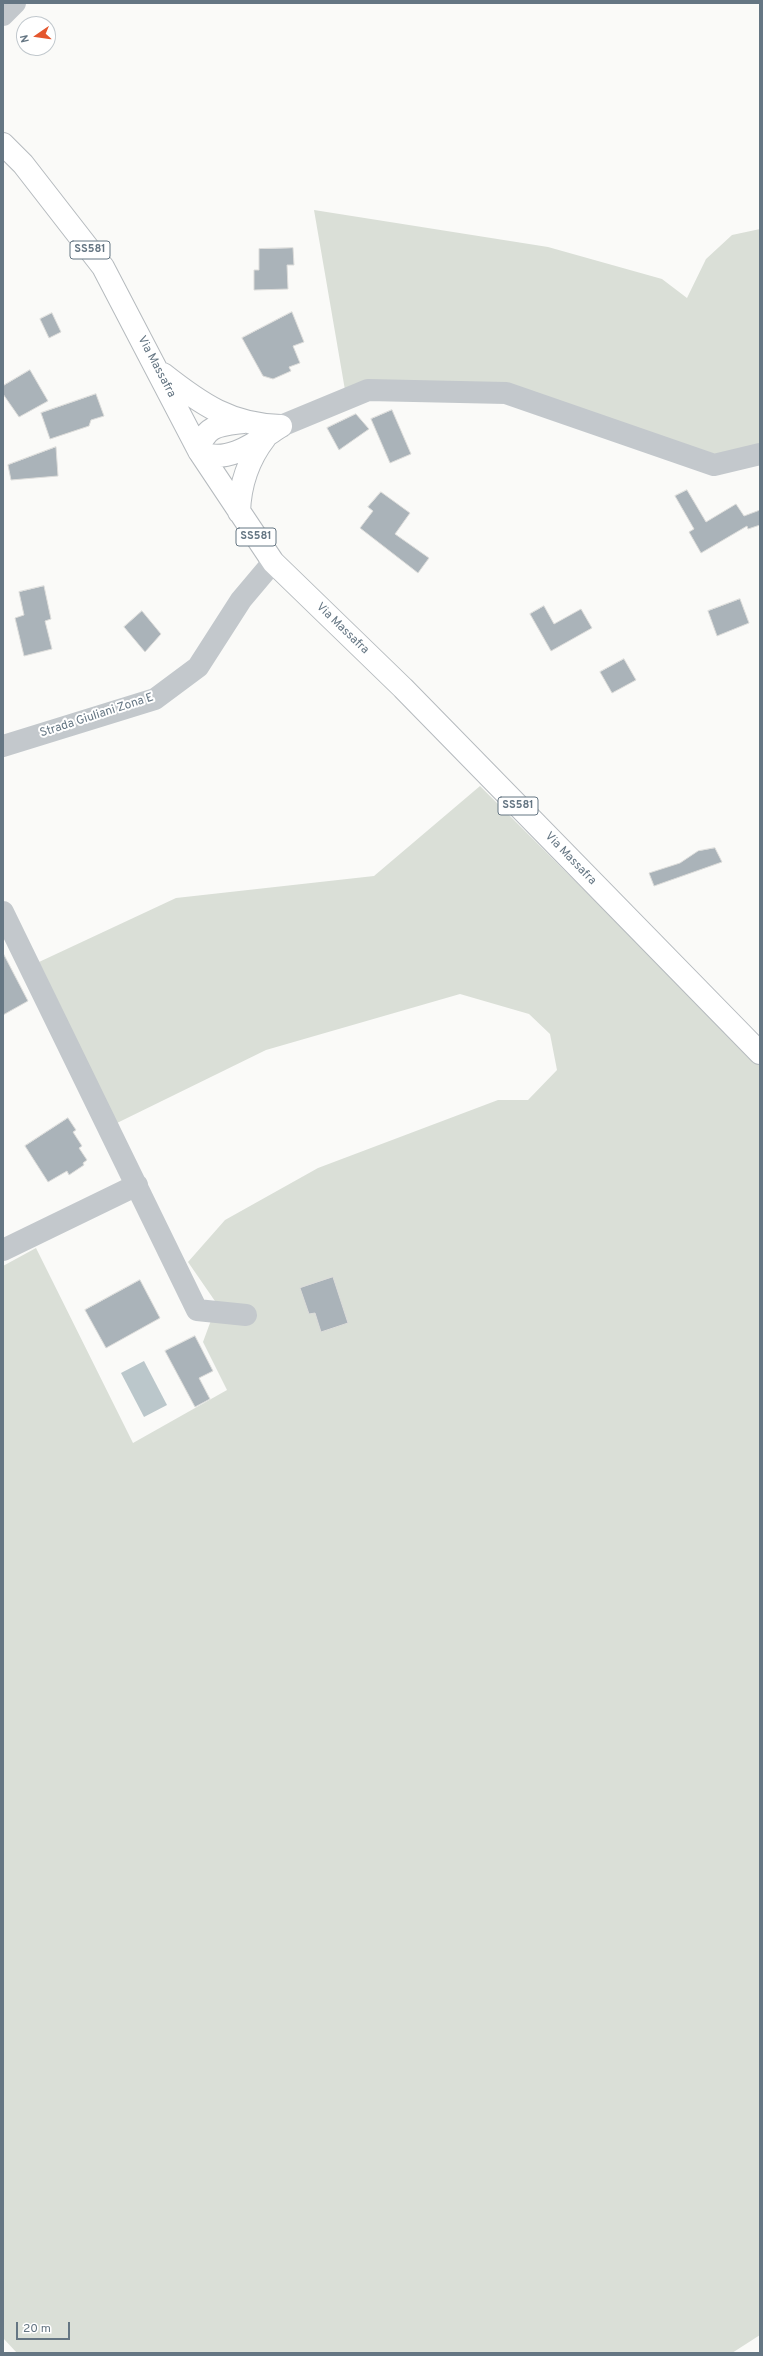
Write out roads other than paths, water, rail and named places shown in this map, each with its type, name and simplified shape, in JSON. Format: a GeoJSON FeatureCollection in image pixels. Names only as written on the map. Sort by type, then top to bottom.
{"type":"FeatureCollection","features":[{"type":"Feature","properties":{"kind":"main road","name":"Via Massafra"},"geometry":{"type":"LineString","coordinates":[[3,144],[23,164],[103,267],[199,451],[238,512],[273,562],[403,688],[760,1053]]}},
{"type":"Feature","properties":{"kind":"main road"},"geometry":{"type":"LineString","coordinates":[[158,370],[211,409],[243,422],[274,430]]}},
{"type":"Feature","properties":{"kind":"main road"},"geometry":{"type":"LineString","coordinates":[[243,422],[222,424],[208,431],[202,438],[199,451],[207,455],[216,456],[229,453],[253,444],[274,430]]}},
{"type":"Feature","properties":{"kind":"main road"},"geometry":{"type":"LineString","coordinates":[[238,512],[241,488],[250,460],[274,430]]}},
{"type":"Feature","properties":{"kind":"street"},"geometry":{"type":"LineString","coordinates":[[3,15],[15,3]]}},
{"type":"Feature","properties":{"kind":"street"},"geometry":{"type":"LineString","coordinates":[[274,430],[368,390],[506,393],[714,465],[760,454]]}},
{"type":"Feature","properties":{"kind":"street","name":"Strada Giuliani Zona E"},"geometry":{"type":"LineString","coordinates":[[3,746],[155,699],[198,667],[241,600],[273,562]]}},
{"type":"Feature","properties":{"kind":"street"},"geometry":{"type":"LineString","coordinates":[[3,912],[198,1310],[246,1315]]}},
{"type":"Feature","properties":{"kind":"street"},"geometry":{"type":"LineString","coordinates":[[3,1250],[137,1185]]}}]}
